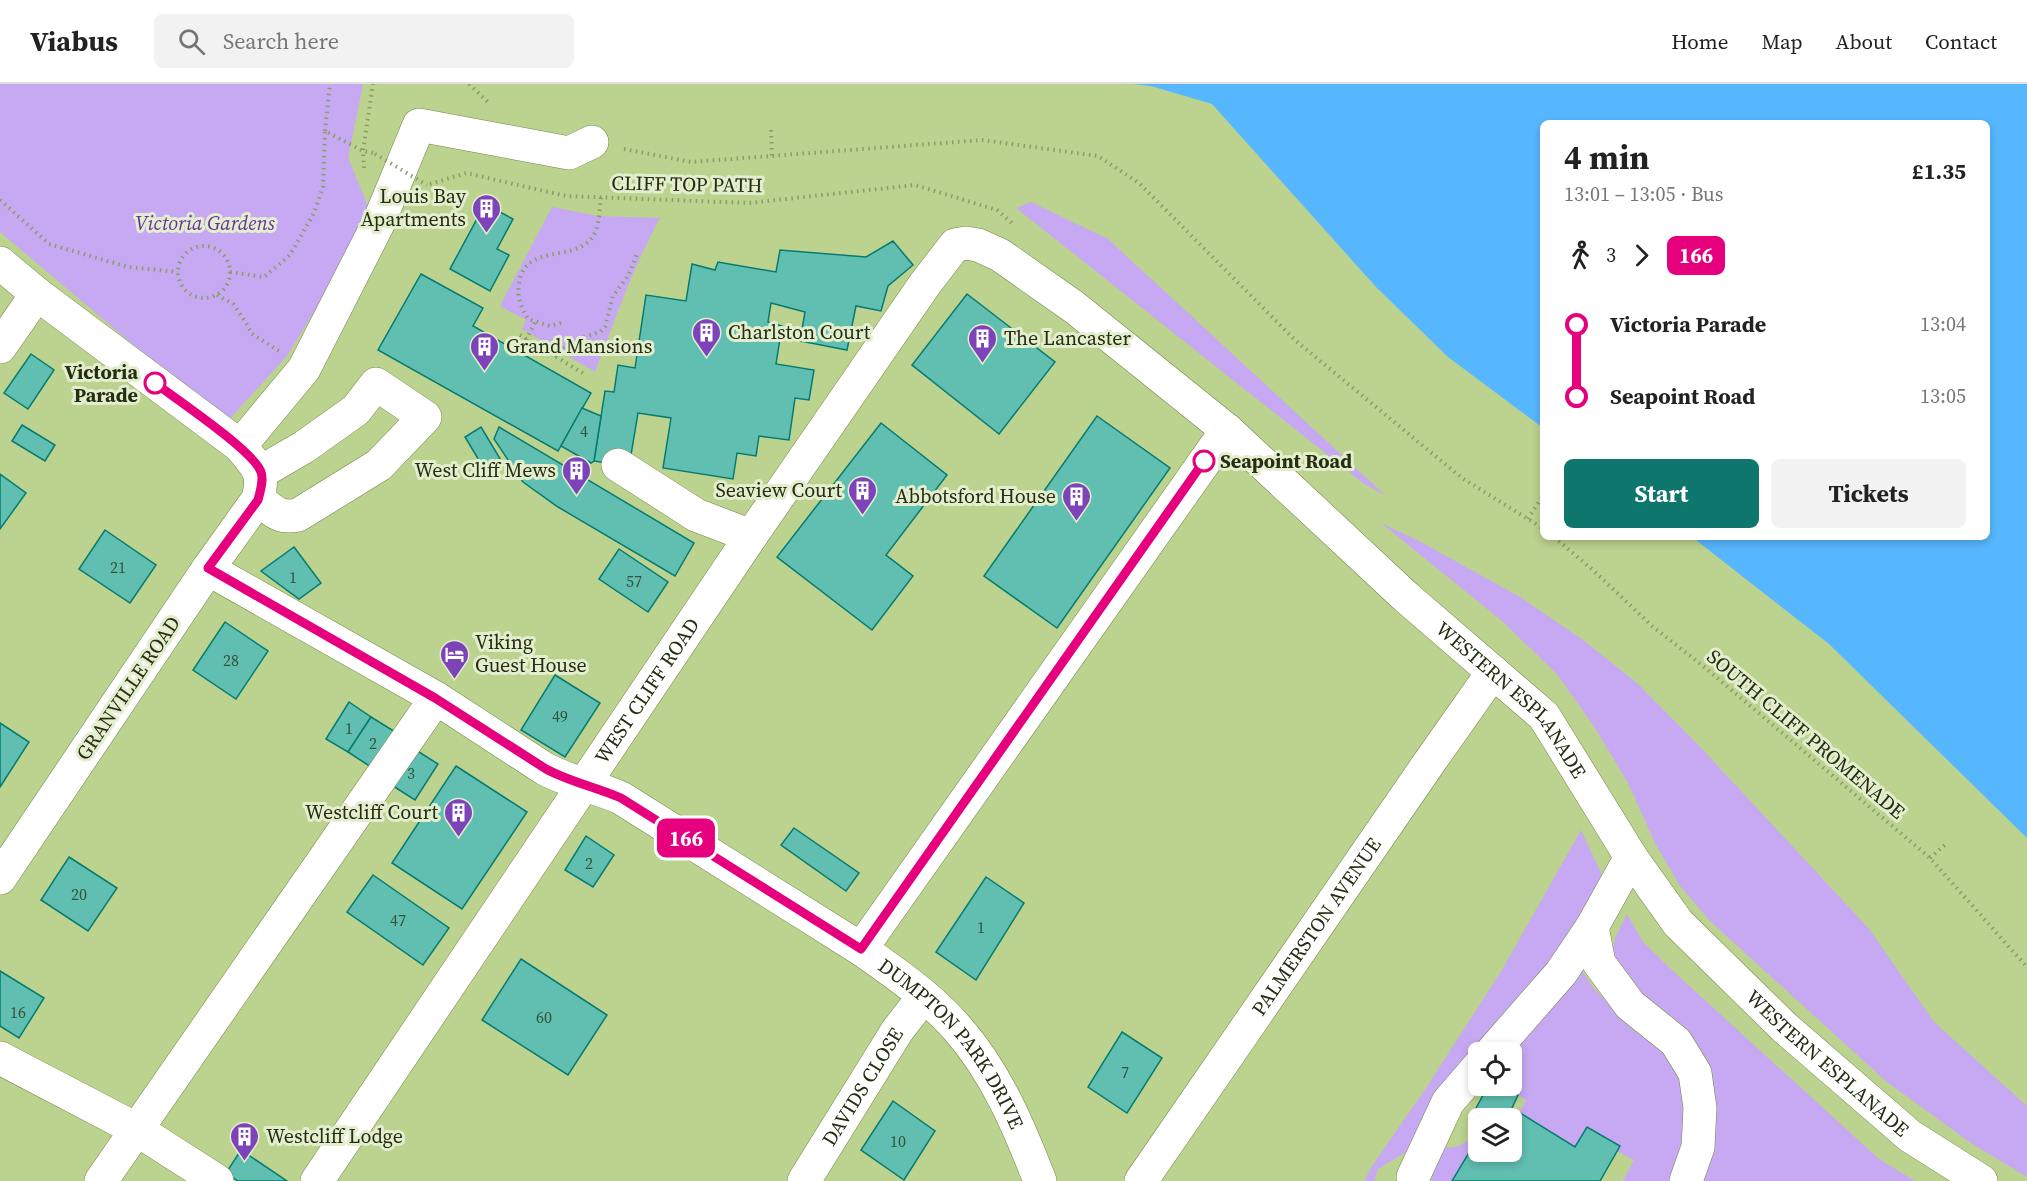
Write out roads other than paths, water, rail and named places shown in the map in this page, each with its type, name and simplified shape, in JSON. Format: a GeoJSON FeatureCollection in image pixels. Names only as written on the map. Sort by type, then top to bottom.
{"type":"FeatureCollection","features":[{"type":"Feature","properties":{"kind":"street"},"geometry":{"type":"LineString","coordinates":[[0,263],[37,294],[240,446],[304,369],[378,224],[419,125],[569,153],[592,142]]}},
{"type":"Feature","properties":{"kind":"street","name":"WEST CLIFF ROAD"},"geometry":{"type":"LineString","coordinates":[[317,1181],[751,536],[945,256],[955,245],[966,243],[978,245],[1000,255]]}},
{"type":"Feature","properties":{"kind":"street","name":"WESTERN ESPLANADE"},"geometry":{"type":"LineString","coordinates":[[1000,255],[1074,307],[1227,430],[1406,597],[1544,716],[1631,856],[1678,923],[1784,1027],[1910,1136],[1981,1181]]}},
{"type":"Feature","properties":{"kind":"street"},"geometry":{"type":"LineString","coordinates":[[0,347],[37,294]]}},
{"type":"Feature","properties":{"kind":"street"},"geometry":{"type":"LineString","coordinates":[[861,949],[1227,430]]}},
{"type":"Feature","properties":{"kind":"street","name":"GRANVILLE ROAD"},"geometry":{"type":"LineString","coordinates":[[0,878],[208,568],[260,486],[240,446]]}},
{"type":"Feature","properties":{"kind":"street"},"geometry":{"type":"LineString","coordinates":[[618,465],[696,515],[751,536]]}},
{"type":"Feature","properties":{"kind":"street","name":"DUMPTON PARK DRIVE"},"geometry":{"type":"LineString","coordinates":[[208,568],[435,698],[546,769],[564,779],[621,798],[861,949],[924,996],[958,1029],[1001,1091],[1019,1127],[1040,1181]]}},
{"type":"Feature","properties":{"kind":"street","name":"PALMERSTON AVENUE"},"geometry":{"type":"LineString","coordinates":[[1141,1181],[1494,672]]}},
{"type":"Feature","properties":{"kind":"street"},"geometry":{"type":"LineString","coordinates":[[101,1181],[435,698]]}},
{"type":"Feature","properties":{"kind":"street"},"geometry":{"type":"LineString","coordinates":[[1501,1042],[1561,973],[1592,927],[1631,856]]}},
{"type":"Feature","properties":{"kind":"street"},"geometry":{"type":"LineString","coordinates":[[1592,927],[1599,963],[1630,1005],[1676,1042],[1695,1073],[1701,1108],[1698,1147],[1686,1181]]}},
{"type":"Feature","properties":{"kind":"street","name":"DAVIDS CLOSE"},"geometry":{"type":"LineString","coordinates":[[804,1181],[897,1031],[924,996]]}},
{"type":"Feature","properties":{"kind":"street"},"geometry":{"type":"LineString","coordinates":[[0,1058],[136,1129],[217,1181]]}},
{"type":"Feature","properties":{"kind":"street"},"geometry":{"type":"LineString","coordinates":[[1413,1177],[1448,1102],[1468,1079]]}},
{"type":"Feature","properties":{"kind":"water"},"geometry":{"type":"Polygon","coordinates":[[[1133,84],[2027,84],[2027,838],[1829,644],[1696,540],[1990,540],[1990,120],[1540,120],[1540,426],[1448,357],[1376,287],[1212,104],[1151,86],[1133,84]]]}},
{"type":"Feature","properties":{"kind":"place","name":"Louis Bay Apartments"},"geometry":{"type":"Point","coordinates":[487,234]}},
{"type":"Feature","properties":{"kind":"place","name":"Charlston Court"},"geometry":{"type":"Point","coordinates":[707,358]}},
{"type":"Feature","properties":{"kind":"place","name":"The Lancaster"},"geometry":{"type":"Point","coordinates":[983,364]}},
{"type":"Feature","properties":{"kind":"place","name":"Grand Mansions"},"geometry":{"type":"Point","coordinates":[485,372]}},
{"type":"Feature","properties":{"kind":"place","name":"Victoria Parade"},"geometry":{"type":"Point","coordinates":[155,383]}},
{"type":"Feature","properties":{"kind":"place","name":"Seapoint Road"},"geometry":{"type":"Point","coordinates":[1204,461]}},
{"type":"Feature","properties":{"kind":"place","name":"West Cliff Mews"},"geometry":{"type":"Point","coordinates":[577,496]}},
{"type":"Feature","properties":{"kind":"place","name":"Seaview Court"},"geometry":{"type":"Point","coordinates":[863,516]}},
{"type":"Feature","properties":{"kind":"place","name":"Abbotsford House"},"geometry":{"type":"Point","coordinates":[1077,522]}},
{"type":"Feature","properties":{"kind":"place","name":"Viking Guest House"},"geometry":{"type":"Point","coordinates":[454,680]}},
{"type":"Feature","properties":{"kind":"place","name":"Westcliff Court"},"geometry":{"type":"Point","coordinates":[459,838]}},
{"type":"Feature","properties":{"kind":"place","name":"Westcliff Lodge"},"geometry":{"type":"Point","coordinates":[245,1162]}},
{"type":"Feature","properties":{"kind":"park label","name":"Victoria Gardens"},"geometry":{"type":"Point","coordinates":[205,223]}}]}
